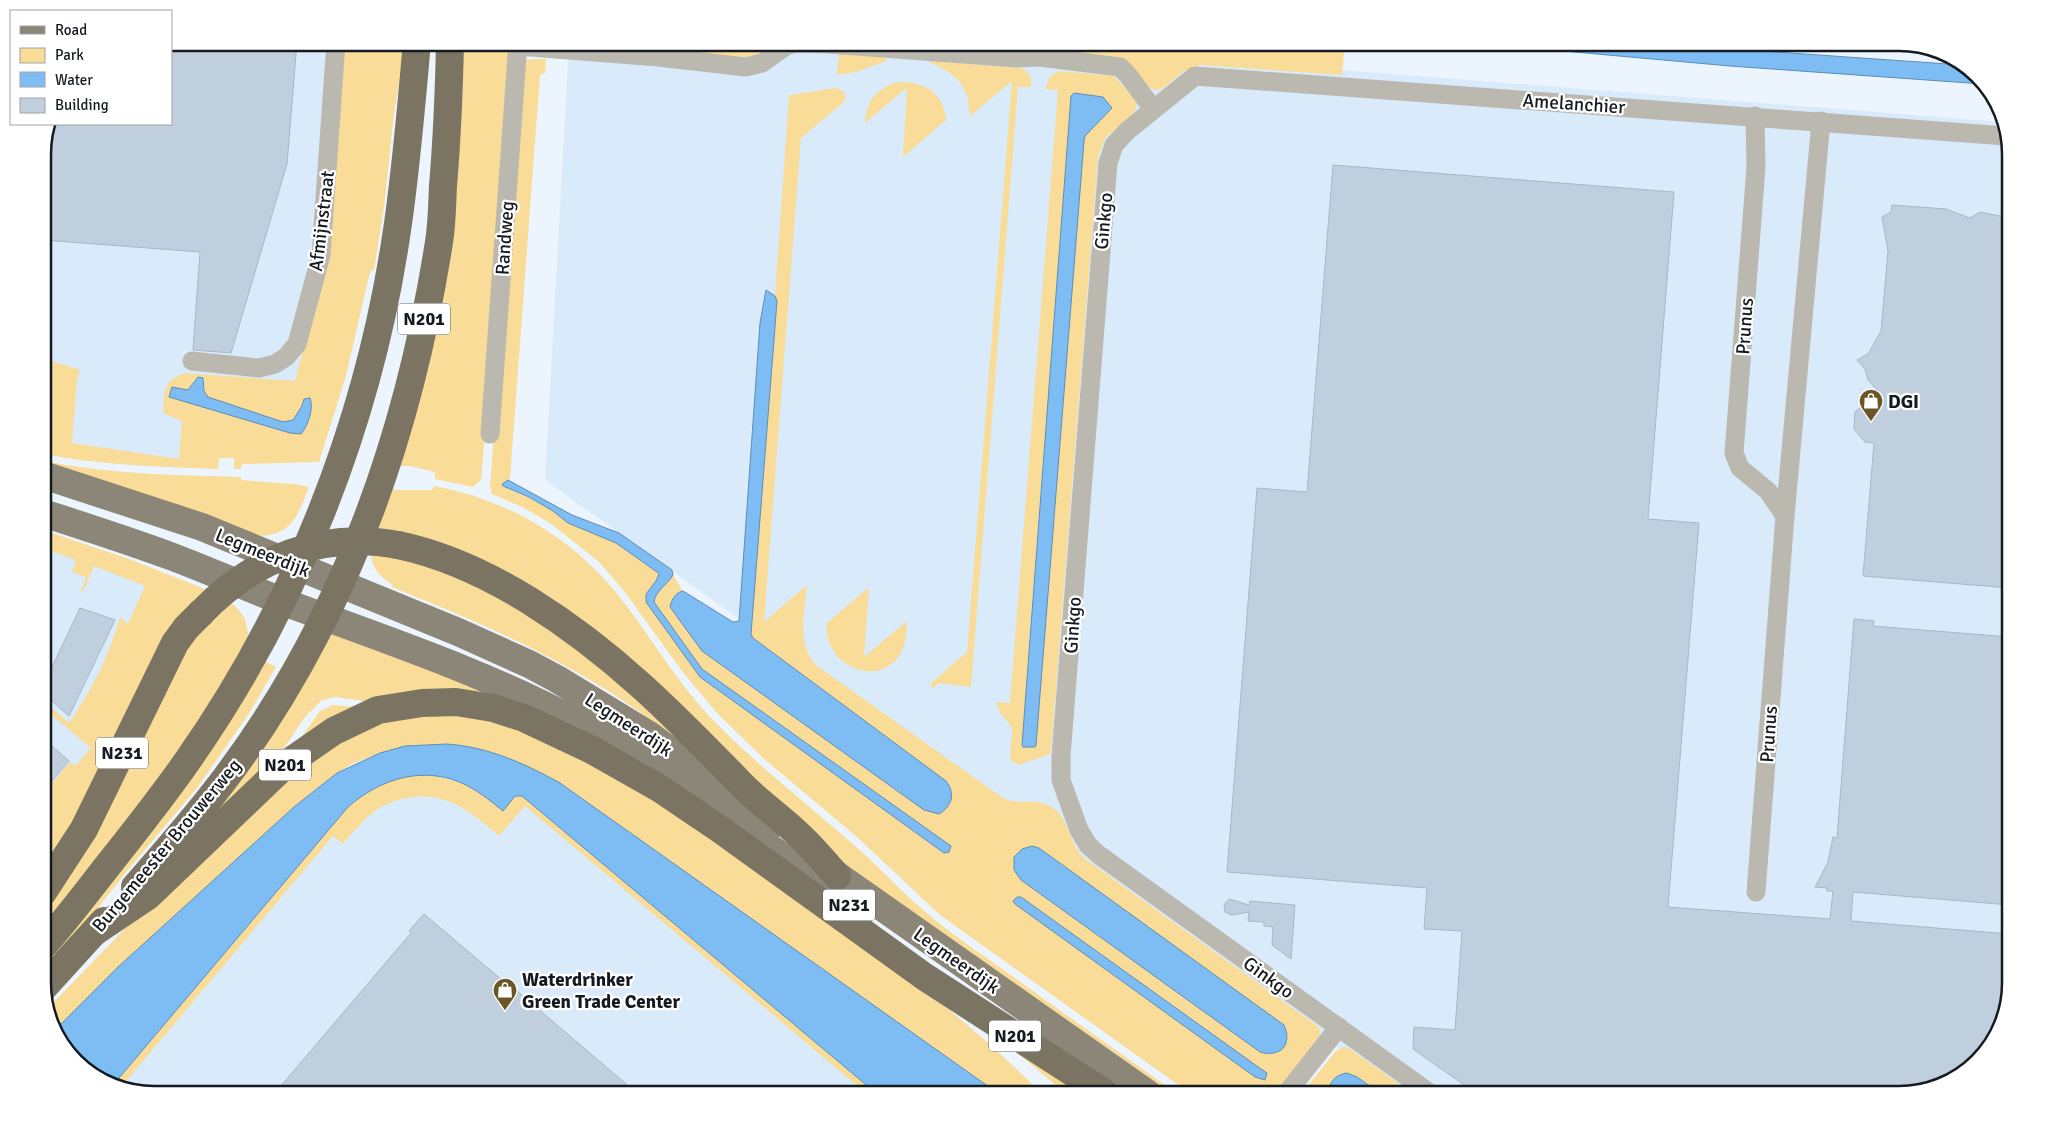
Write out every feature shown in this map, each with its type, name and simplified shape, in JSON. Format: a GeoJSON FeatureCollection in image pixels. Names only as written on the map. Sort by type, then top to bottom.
{"type":"FeatureCollection","features":[{"type":"Feature","properties":{"kind":"highway","name":"N201"},"geometry":{"type":"LineString","coordinates":[[281,601],[313,534],[357,410],[383,307],[396,237],[416,51]]}},
{"type":"Feature","properties":{"kind":"highway","name":"N201"},"geometry":{"type":"LineString","coordinates":[[325,617],[376,496],[411,382],[439,240],[448,134],[450,51]]}},
{"type":"Feature","properties":{"kind":"highway","name":"N231"},"geometry":{"type":"LineString","coordinates":[[51,880],[84,829],[175,644],[186,628],[200,613],[239,580],[270,562],[310,547],[348,541],[398,545],[423,550],[478,572],[555,617],[584,637],[649,691],[746,789],[801,836],[837,876]]}},
{"type":"Feature","properties":{"kind":"highway","name":"Burgemeester Brouwerweg"},"geometry":{"type":"LineString","coordinates":[[51,936],[128,840],[189,759],[244,670],[281,601]]}},
{"type":"Feature","properties":{"kind":"highway","name":"Burgemeester Brouwerweg"},"geometry":{"type":"LineString","coordinates":[[51,979],[127,896],[227,776],[289,682],[325,617]]}},
{"type":"Feature","properties":{"kind":"highway","name":"N201"},"geometry":{"type":"LineString","coordinates":[[93,933],[148,896],[285,765],[327,736],[350,722],[378,710],[422,703],[456,702],[493,708],[524,718],[592,750],[659,788],[721,830],[925,977],[1095,1086]]}},
{"type":"Feature","properties":{"kind":"main road","name":"Legmeerdijk"},"geometry":{"type":"LineString","coordinates":[[51,478],[202,527],[467,636],[557,679],[649,735],[837,876],[1137,1086]]}},
{"type":"Feature","properties":{"kind":"main road","name":"Legmeerdijk"},"geometry":{"type":"LineString","coordinates":[[51,515],[171,556],[281,601],[464,669],[582,725],[710,805],[1089,1076],[1100,1086]]}},
{"type":"Feature","properties":{"kind":"street","name":"Afmijnstraat"},"geometry":{"type":"LineString","coordinates":[[192,361],[259,368],[275,364],[297,344],[321,255],[335,51]]}},
{"type":"Feature","properties":{"kind":"street","name":"Randweg"},"geometry":{"type":"LineString","coordinates":[[490,434],[517,51]]}},
{"type":"Feature","properties":{"kind":"street"},"geometry":{"type":"LineString","coordinates":[[593,51],[746,67],[762,63],[779,51]]}},
{"type":"Feature","properties":{"kind":"street"},"geometry":{"type":"LineString","coordinates":[[918,51],[1008,58],[1039,57],[1120,67],[1153,109]]}},
{"type":"Feature","properties":{"kind":"street","name":"Amelanchier"},"geometry":{"type":"LineString","coordinates":[[1153,109],[1195,76],[2000,136]]}},
{"type":"Feature","properties":{"kind":"street","name":"Ginkgo"},"geometry":{"type":"LineString","coordinates":[[1153,109],[1114,145],[1108,164],[1061,756],[1061,780],[1079,830],[1088,845],[1099,855],[1420,1086]]}},
{"type":"Feature","properties":{"kind":"street","name":"Prunus"},"geometry":{"type":"LineString","coordinates":[[1755,116],[1756,167],[1734,454],[1740,468],[1768,492],[1785,516]]}},
{"type":"Feature","properties":{"kind":"street","name":"Prunus"},"geometry":{"type":"LineString","coordinates":[[1756,892],[1785,516],[1821,121]]}},
{"type":"Feature","properties":{"kind":"street"},"geometry":{"type":"LineString","coordinates":[[1292,1086],[1339,1027]]}},
{"type":"Feature","properties":{"kind":"shaded area"},"geometry":{"type":"Polygon","coordinates":[[[172,51],[351,51],[314,445],[182,463],[68,448],[68,377],[51,365],[51,148],[56,125],[172,125],[172,51]]]}},
{"type":"Feature","properties":{"kind":"shaded area"},"geometry":{"type":"Polygon","coordinates":[[[569,51],[1101,51],[1996,122],[2002,148],[2002,989],[1996,1016],[1984,1040],[1967,1060],[1944,1075],[1918,1084],[1905,1086],[1392,1086],[545,480],[569,51]]]}},
{"type":"Feature","properties":{"kind":"shaded area"},"geometry":{"type":"Polygon","coordinates":[[[51,544],[181,595],[51,817],[51,544]]]}},
{"type":"Feature","properties":{"kind":"shaded area"},"geometry":{"type":"Polygon","coordinates":[[[521,777],[897,1086],[148,1086],[121,1080],[105,1073],[342,785],[521,777]]]}},
{"type":"Feature","properties":{"kind":"green space"},"geometry":{"type":"Polygon","coordinates":[[[343,51],[405,51],[394,113],[384,207],[374,270],[371,270],[369,276],[346,376],[319,462],[242,464],[241,469],[234,469],[234,458],[219,458],[218,469],[108,463],[51,455],[51,361],[80,370],[77,379],[72,443],[179,459],[182,421],[163,413],[166,388],[177,376],[185,373],[295,381],[311,320],[343,51]],[[194,380],[191,388],[169,397],[290,433],[309,414],[311,400],[304,399],[295,418],[288,422],[283,422],[208,397],[203,391],[205,380],[194,380]]]}},
{"type":"Feature","properties":{"kind":"green space"},"geometry":{"type":"Polygon","coordinates":[[[460,51],[511,51],[481,480],[473,487],[435,479],[435,472],[410,466],[401,466],[460,51]]]}},
{"type":"Feature","properties":{"kind":"green space"},"geometry":{"type":"Polygon","coordinates":[[[669,51],[764,51],[747,57],[669,51]]]}},
{"type":"Feature","properties":{"kind":"green space"},"geometry":{"type":"Polygon","coordinates":[[[1006,51],[1344,51],[1342,75],[1200,65],[1184,71],[1162,89],[1155,90],[1147,86],[1128,63],[1006,51]]]}},
{"type":"Feature","properties":{"kind":"green space"},"geometry":{"type":"Polygon","coordinates":[[[839,54],[885,57],[885,60],[889,60],[856,72],[837,75],[839,54]]]}},
{"type":"Feature","properties":{"kind":"green space"},"geometry":{"type":"Polygon","coordinates":[[[546,59],[545,73],[540,75],[510,478],[502,485],[529,497],[553,511],[568,523],[616,543],[657,572],[659,574],[656,581],[646,594],[700,677],[944,853],[951,846],[702,669],[654,602],[659,591],[673,575],[683,591],[678,592],[946,781],[753,638],[751,634],[777,301],[775,296],[789,95],[836,88],[845,92],[845,101],[801,138],[764,622],[807,585],[803,627],[804,637],[806,647],[816,665],[1003,798],[1046,804],[1054,808],[1060,814],[1074,844],[1084,858],[1319,1027],[1321,1037],[1281,1086],[1180,1086],[940,915],[857,837],[763,758],[717,713],[682,671],[624,591],[599,562],[550,523],[522,507],[492,494],[490,486],[524,60],[546,59]],[[1014,870],[1021,880],[1260,1052],[1269,1054],[1276,1052],[1288,1041],[1014,870]],[[1017,897],[1013,901],[1015,904],[1255,1077],[1265,1080],[1267,1073],[1021,897],[1017,897]]]}},
{"type":"Feature","properties":{"kind":"green space"},"geometry":{"type":"Polygon","coordinates":[[[930,61],[1020,68],[1030,75],[1031,81],[1031,87],[1018,87],[971,687],[939,683],[933,688],[930,684],[967,652],[1012,81],[970,116],[968,100],[963,87],[949,72],[930,63],[930,61]]]}},
{"type":"Feature","properties":{"kind":"green space"},"geometry":{"type":"Polygon","coordinates":[[[1060,71],[1114,76],[1137,104],[1134,113],[1105,138],[1098,157],[1051,750],[1050,754],[1019,765],[1010,760],[1012,728],[1000,713],[997,702],[1010,703],[1058,90],[1045,89],[1050,76],[1060,71]],[[1074,93],[1071,96],[1022,747],[1039,710],[1084,141],[1085,136],[1112,108],[1103,97],[1074,93]]]}},
{"type":"Feature","properties":{"kind":"green space"},"geometry":{"type":"Polygon","coordinates":[[[901,82],[918,84],[932,91],[942,103],[946,120],[903,157],[907,89],[865,123],[868,107],[875,95],[886,87],[901,82]]]}},
{"type":"Feature","properties":{"kind":"green space"},"geometry":{"type":"Polygon","coordinates":[[[51,462],[117,471],[241,477],[241,480],[309,487],[297,515],[286,528],[268,535],[255,536],[51,472],[51,462]]]}},
{"type":"Feature","properties":{"kind":"green space"},"geometry":{"type":"Polygon","coordinates":[[[434,486],[461,492],[512,511],[559,539],[581,556],[619,596],[688,691],[714,721],[747,753],[863,852],[909,897],[938,922],[1167,1086],[1152,1086],[834,857],[750,786],[654,689],[592,638],[537,600],[466,561],[422,545],[422,542],[400,538],[384,538],[383,551],[419,559],[420,557],[453,568],[485,582],[547,618],[576,638],[657,706],[740,793],[736,794],[723,784],[648,718],[606,689],[516,641],[392,587],[393,585],[381,577],[374,566],[371,554],[373,539],[370,538],[388,493],[391,488],[394,490],[432,490],[434,486]]]}},
{"type":"Feature","properties":{"kind":"green space"},"geometry":{"type":"Polygon","coordinates":[[[51,533],[129,559],[225,597],[238,609],[245,619],[248,633],[247,641],[199,728],[51,917],[51,888],[202,608],[51,867],[51,785],[70,762],[75,766],[91,748],[51,715],[51,707],[69,723],[99,672],[111,645],[120,617],[128,624],[145,586],[94,566],[83,592],[81,591],[86,577],[72,572],[76,560],[51,551],[51,533]]]}},
{"type":"Feature","properties":{"kind":"green space"},"geometry":{"type":"Polygon","coordinates":[[[869,587],[864,657],[907,621],[904,645],[894,661],[883,669],[870,671],[856,669],[844,662],[834,652],[828,639],[827,623],[869,587]]]}},
{"type":"Feature","properties":{"kind":"green space"},"geometry":{"type":"Polygon","coordinates":[[[329,630],[512,701],[384,704],[336,697],[322,700],[305,717],[263,779],[196,844],[329,630]]]}},
{"type":"Feature","properties":{"kind":"green space"},"geometry":{"type":"Polygon","coordinates":[[[263,660],[276,667],[248,715],[197,788],[127,871],[69,945],[51,964],[51,944],[263,660]]]}},
{"type":"Feature","properties":{"kind":"green space"},"geometry":{"type":"Polygon","coordinates":[[[333,705],[366,708],[288,756],[320,711],[333,705]]]}},
{"type":"Feature","properties":{"kind":"green space"},"geometry":{"type":"Polygon","coordinates":[[[473,711],[637,777],[927,991],[986,1041],[1033,1086],[988,1086],[560,783],[509,758],[467,746],[447,744],[405,746],[354,763],[337,773],[294,807],[118,967],[61,1024],[53,1003],[146,907],[248,807],[375,718],[473,711]]]}},
{"type":"Feature","properties":{"kind":"green space"},"geometry":{"type":"Polygon","coordinates":[[[411,775],[434,776],[467,785],[482,794],[522,796],[867,1086],[858,1086],[525,806],[499,836],[458,805],[422,796],[410,797],[386,804],[362,822],[343,844],[333,836],[126,1081],[118,1079],[348,807],[377,786],[411,775]]]}},
{"type":"Feature","properties":{"kind":"green space"},"geometry":{"type":"Polygon","coordinates":[[[996,1035],[1083,1086],[1057,1086],[996,1035]]]}},
{"type":"Feature","properties":{"kind":"green space"},"geometry":{"type":"Polygon","coordinates":[[[1343,1047],[1350,1049],[1402,1086],[1370,1086],[1357,1077],[1338,1086],[1308,1086],[1336,1051],[1343,1047]]]}},
{"type":"Feature","properties":{"kind":"water"},"geometry":{"type":"Polygon","coordinates":[[[1563,51],[1765,51],[1947,64],[1973,83],[1730,66],[1563,51]]]}},
{"type":"Feature","properties":{"kind":"water"},"geometry":{"type":"Polygon","coordinates":[[[1074,93],[1103,97],[1112,108],[1085,136],[1084,141],[1036,745],[1035,747],[1023,747],[1071,96],[1074,93]]]}},
{"type":"Feature","properties":{"kind":"water"},"geometry":{"type":"Polygon","coordinates":[[[766,290],[775,296],[777,301],[751,634],[753,638],[946,781],[952,795],[950,803],[939,814],[924,810],[702,651],[670,607],[674,597],[683,591],[733,622],[739,621],[760,323],[766,290]]]}},
{"type":"Feature","properties":{"kind":"water"},"geometry":{"type":"Polygon","coordinates":[[[198,377],[203,378],[204,391],[208,397],[283,422],[293,420],[304,399],[310,398],[311,412],[304,431],[301,434],[290,433],[169,397],[172,387],[188,390],[198,377]]]}},
{"type":"Feature","properties":{"kind":"water"},"geometry":{"type":"Polygon","coordinates":[[[508,480],[572,515],[619,533],[672,570],[673,575],[659,591],[654,602],[702,669],[951,846],[949,852],[944,853],[700,677],[646,602],[646,594],[659,574],[616,543],[568,523],[553,511],[529,497],[503,486],[502,484],[508,480]]]}},
{"type":"Feature","properties":{"kind":"water"},"geometry":{"type":"Polygon","coordinates":[[[447,744],[491,752],[533,769],[560,783],[988,1086],[867,1086],[522,796],[515,796],[503,811],[468,786],[452,779],[420,775],[405,777],[375,788],[348,807],[118,1079],[97,1068],[77,1051],[61,1024],[118,967],[294,807],[337,773],[380,753],[405,746],[447,744]]]}},
{"type":"Feature","properties":{"kind":"water"},"geometry":{"type":"Polygon","coordinates":[[[1032,846],[1039,848],[1284,1025],[1287,1038],[1283,1048],[1273,1053],[1260,1052],[1021,880],[1014,870],[1014,857],[1022,849],[1032,846]]]}},
{"type":"Feature","properties":{"kind":"water"},"geometry":{"type":"Polygon","coordinates":[[[1017,897],[1021,897],[1267,1073],[1265,1080],[1255,1077],[1015,904],[1013,901],[1017,897]]]}},
{"type":"Feature","properties":{"kind":"water"},"geometry":{"type":"Polygon","coordinates":[[[1347,1073],[1370,1086],[1330,1086],[1339,1075],[1347,1073]]]}},
{"type":"Feature","properties":{"kind":"building"},"geometry":{"type":"Polygon","coordinates":[[[172,51],[296,51],[287,164],[231,353],[193,350],[200,252],[51,241],[51,148],[56,125],[172,125],[172,51]]]}},
{"type":"Feature","properties":{"kind":"building"},"geometry":{"type":"Polygon","coordinates":[[[1333,165],[1674,192],[1648,519],[1699,523],[1668,907],[1830,919],[1833,891],[1827,891],[1827,888],[1815,887],[1828,862],[1833,837],[1837,838],[1854,619],[1874,621],[1873,626],[2002,636],[2002,904],[1853,892],[1851,921],[2002,933],[2002,989],[2000,1002],[1991,1028],[1976,1051],[1967,1060],[1944,1075],[1918,1084],[1905,1086],[1466,1086],[1413,1049],[1414,1027],[1455,1030],[1462,931],[1424,929],[1427,888],[1227,872],[1257,488],[1307,492],[1333,165]]]}},
{"type":"Feature","properties":{"kind":"building"},"geometry":{"type":"Polygon","coordinates":[[[1892,205],[1946,209],[1970,218],[1980,212],[2002,216],[2002,587],[1863,576],[1874,443],[1865,442],[1854,429],[1855,412],[1879,392],[1868,380],[1865,369],[1857,360],[1868,354],[1881,331],[1888,251],[1882,217],[1891,212],[1892,205]]]}},
{"type":"Feature","properties":{"kind":"building"},"geometry":{"type":"Polygon","coordinates":[[[80,608],[115,620],[69,716],[51,700],[51,669],[80,608]]]}},
{"type":"Feature","properties":{"kind":"building"},"geometry":{"type":"Polygon","coordinates":[[[51,745],[69,761],[51,782],[51,745]]]}},
{"type":"Feature","properties":{"kind":"building"},"geometry":{"type":"Polygon","coordinates":[[[1229,899],[1249,905],[1250,901],[1295,905],[1291,959],[1272,945],[1273,927],[1264,926],[1264,922],[1248,921],[1249,912],[1232,915],[1225,912],[1224,905],[1229,899]]]}},
{"type":"Feature","properties":{"kind":"building"},"geometry":{"type":"Polygon","coordinates":[[[424,914],[629,1086],[281,1086],[411,933],[409,931],[424,914]]]}},
{"type":"Feature","properties":{"kind":"place","name":"DGI"},"geometry":{"type":"Point","coordinates":[1871,422]}},
{"type":"Feature","properties":{"kind":"place","name":"Waterdrinker Green Trade Center"},"geometry":{"type":"Point","coordinates":[505,1011]}}]}
